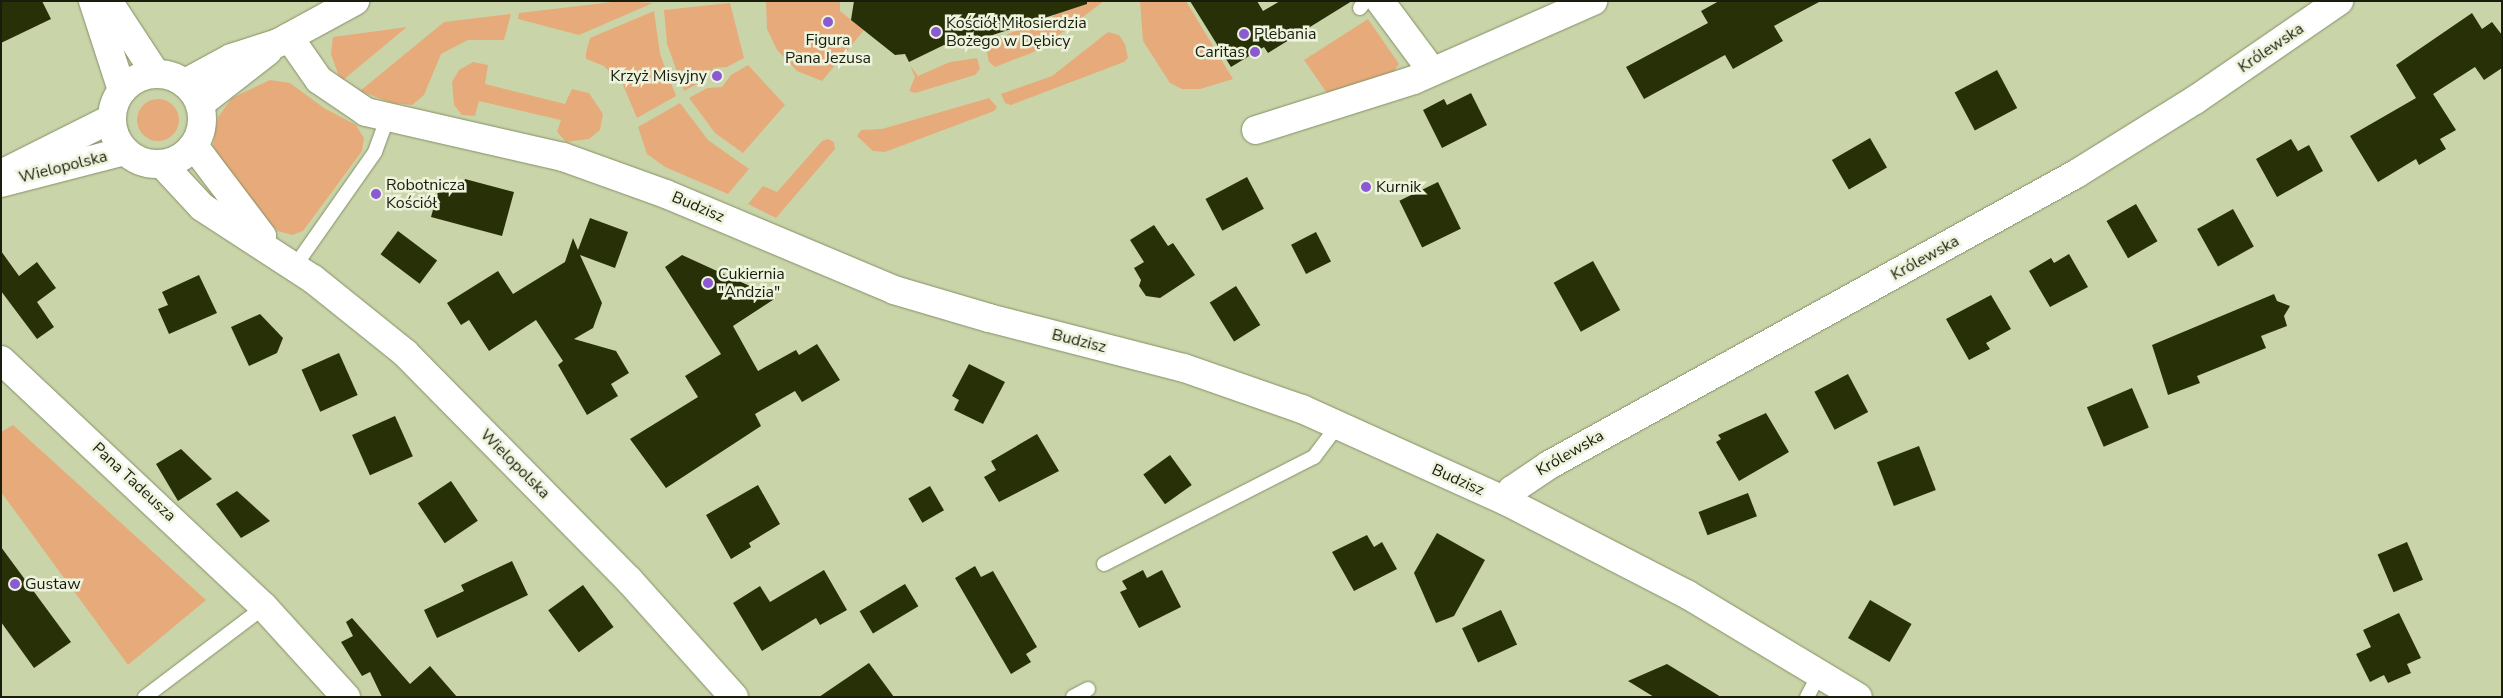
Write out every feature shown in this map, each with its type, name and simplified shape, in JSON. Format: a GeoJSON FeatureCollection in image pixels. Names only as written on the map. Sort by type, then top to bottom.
{"type":"FeatureCollection","features":[{"type":"Feature","properties":{"kind":"street"},"geometry":{"type":"LineString","coordinates":[[92,1],[122,90]]}},
{"type":"Feature","properties":{"kind":"street"},"geometry":{"type":"LineString","coordinates":[[108,1],[156,74],[192,93],[202,124],[194,146],[175,161],[163,165],[145,163],[125,151],[115,137],[111,119],[122,90],[136,79],[156,74]]}},
{"type":"Feature","properties":{"kind":"street"},"geometry":{"type":"LineString","coordinates":[[192,93],[355,1]]}},
{"type":"Feature","properties":{"kind":"street"},"geometry":{"type":"LineString","coordinates":[[1256,130],[1432,71],[1593,1]]}},
{"type":"Feature","properties":{"kind":"street","name":"Królewska"},"geometry":{"type":"LineString","coordinates":[[1506,501],[1512,490],[1549,464],[2076,174],[2195,100],[2339,1]]}},
{"type":"Feature","properties":{"kind":"street"},"geometry":{"type":"LineString","coordinates":[[1368,4],[1432,71]]}},
{"type":"Feature","properties":{"kind":"street","name":"Budzisz"},"geometry":{"type":"LineString","coordinates":[[283,40],[319,80],[338,96],[387,119],[474,134],[563,157],[666,194],[894,290],[1232,382],[1338,425],[1506,501],[1688,596],[1821,671],[1858,697]]}},
{"type":"Feature","properties":{"kind":"street","name":"Wielopolska"},"geometry":{"type":"LineString","coordinates":[[1,174],[111,119]]}},
{"type":"Feature","properties":{"kind":"street","name":"Wielopolska"},"geometry":{"type":"LineString","coordinates":[[194,146],[286,260]]}},
{"type":"Feature","properties":{"kind":"street","name":"Wielopolska"},"geometry":{"type":"LineString","coordinates":[[1,182],[125,151]]}},
{"type":"Feature","properties":{"kind":"street","name":"Wielopolska"},"geometry":{"type":"LineString","coordinates":[[163,165],[202,207],[286,260],[405,353],[629,580],[734,697]]}},
{"type":"Feature","properties":{"kind":"street","name":"Pana Tadeusza"},"geometry":{"type":"LineString","coordinates":[[1,360],[264,607],[346,697]]}},
{"type":"Feature","properties":{"kind":"lane"},"geometry":{"type":"LineString","coordinates":[[286,260],[375,152],[387,119]]}},
{"type":"Feature","properties":{"kind":"lane"},"geometry":{"type":"LineString","coordinates":[[1104,564],[1314,458],[1338,425]]}},
{"type":"Feature","properties":{"kind":"lane"},"geometry":{"type":"LineString","coordinates":[[145,697],[264,607]]}},
{"type":"Feature","properties":{"kind":"lane"},"geometry":{"type":"LineString","coordinates":[[1807,697],[1821,671]]}},
{"type":"Feature","properties":{"kind":"lane"},"geometry":{"type":"LineString","coordinates":[[1073,697],[1088,689]]}},
{"type":"Feature","properties":{"kind":"shaded area"},"geometry":{"type":"Polygon","coordinates":[[[621,1],[653,3],[579,35],[518,19],[519,13],[621,1]]]}},
{"type":"Feature","properties":{"kind":"shaded area"},"geometry":{"type":"Polygon","coordinates":[[[766,1],[840,1],[840,11],[864,30],[822,81],[797,71],[777,50],[767,29],[766,1]]]}},
{"type":"Feature","properties":{"kind":"shaded area"},"geometry":{"type":"Polygon","coordinates":[[[1071,1],[1104,1],[1039,50],[995,67],[989,62],[984,39],[996,40],[1017,30],[1053,21],[1052,17],[1071,1]]]}},
{"type":"Feature","properties":{"kind":"shaded area"},"geometry":{"type":"Polygon","coordinates":[[[1140,1],[1186,1],[1233,79],[1200,89],[1182,89],[1170,83],[1143,41],[1140,1]]]}},
{"type":"Feature","properties":{"kind":"shaded area"},"geometry":{"type":"Polygon","coordinates":[[[730,3],[744,58],[727,67],[714,68],[703,81],[684,91],[667,44],[664,10],[730,3]]]}},
{"type":"Feature","properties":{"kind":"shaded area"},"geometry":{"type":"Polygon","coordinates":[[[654,11],[660,54],[676,96],[637,118],[623,85],[604,66],[586,59],[586,53],[590,38],[654,11]]]}},
{"type":"Feature","properties":{"kind":"shaded area"},"geometry":{"type":"Polygon","coordinates":[[[511,14],[504,40],[468,40],[441,54],[424,95],[412,105],[392,103],[360,91],[444,22],[511,14]]]}},
{"type":"Feature","properties":{"kind":"shaded area"},"geometry":{"type":"Polygon","coordinates":[[[1368,19],[1399,64],[1391,75],[1329,96],[1304,60],[1368,19]]]}},
{"type":"Feature","properties":{"kind":"shaded area"},"geometry":{"type":"Polygon","coordinates":[[[407,27],[343,80],[338,74],[331,54],[333,37],[407,27]]]}},
{"type":"Feature","properties":{"kind":"shaded area"},"geometry":{"type":"Polygon","coordinates":[[[1108,32],[1119,35],[1125,44],[1128,58],[1124,62],[1011,105],[1005,103],[1001,94],[1052,76],[1108,32]]]}},
{"type":"Feature","properties":{"kind":"shaded area"},"geometry":{"type":"Polygon","coordinates":[[[977,58],[980,69],[975,75],[915,93],[909,91],[915,77],[910,65],[918,76],[950,62],[977,58]]]}},
{"type":"Feature","properties":{"kind":"shaded area"},"geometry":{"type":"Polygon","coordinates":[[[473,62],[488,65],[485,84],[565,104],[572,89],[589,93],[603,114],[600,130],[589,139],[566,142],[557,132],[561,120],[479,101],[475,116],[462,115],[454,105],[452,82],[459,70],[473,62]]]}},
{"type":"Feature","properties":{"kind":"shaded area"},"geometry":{"type":"Polygon","coordinates":[[[748,65],[785,105],[743,153],[715,133],[689,98],[707,88],[722,87],[731,75],[748,65]]]}},
{"type":"Feature","properties":{"kind":"shaded area"},"geometry":{"type":"Polygon","coordinates":[[[270,80],[290,83],[324,108],[356,125],[364,138],[362,151],[332,192],[303,231],[292,235],[278,231],[254,209],[213,146],[218,117],[232,98],[270,80]]]}},
{"type":"Feature","properties":{"kind":"shaded area"},"geometry":{"type":"Polygon","coordinates":[[[989,98],[997,107],[994,111],[885,152],[873,151],[857,136],[861,130],[882,129],[989,98]]]}},
{"type":"Feature","properties":{"kind":"shaded area"},"geometry":{"type":"Polygon","coordinates":[[[162,99],[170,102],[176,108],[179,120],[176,132],[170,138],[154,141],[146,138],[140,132],[137,116],[140,108],[146,102],[162,99]]]}},
{"type":"Feature","properties":{"kind":"shaded area"},"geometry":{"type":"Polygon","coordinates":[[[680,103],[708,140],[749,169],[728,194],[665,167],[647,154],[638,127],[680,103]]]}},
{"type":"Feature","properties":{"kind":"shaded area"},"geometry":{"type":"Polygon","coordinates":[[[828,139],[834,142],[835,149],[776,218],[748,204],[763,186],[777,192],[822,141],[828,139]]]}},
{"type":"Feature","properties":{"kind":"shaded area"},"geometry":{"type":"Polygon","coordinates":[[[13,425],[206,600],[128,665],[1,492],[1,432],[13,425]]]}},
{"type":"Feature","properties":{"kind":"building"},"geometry":{"type":"Polygon","coordinates":[[[1,1],[42,1],[51,19],[1,43],[1,1]]]}},
{"type":"Feature","properties":{"kind":"building","name":"Kościół Miłosierdzia Bożego w Dębicy"},"geometry":{"type":"Polygon","coordinates":[[[854,1],[1087,1],[1087,4],[962,45],[944,45],[909,62],[905,54],[895,55],[851,20],[854,1]]]}},
{"type":"Feature","properties":{"kind":"building","name":"Plebania"},"geometry":{"type":"Polygon","coordinates":[[[1190,1],[1257,1],[1263,11],[1280,1],[1352,1],[1268,53],[1264,47],[1231,67],[1190,1]]]}},
{"type":"Feature","properties":{"kind":"building"},"geometry":{"type":"Polygon","coordinates":[[[1719,1],[1821,1],[1774,26],[1783,41],[1733,69],[1725,55],[1644,99],[1626,67],[1708,23],[1701,11],[1719,1]]]}},
{"type":"Feature","properties":{"kind":"building"},"geometry":{"type":"Polygon","coordinates":[[[2472,13],[2482,29],[2492,22],[2502,35],[2502,68],[2484,80],[2475,67],[2433,94],[2456,130],[2440,139],[2446,149],[2419,165],[2416,159],[2378,182],[2350,136],[2416,98],[2396,65],[2472,13]]]}},
{"type":"Feature","properties":{"kind":"building"},"geometry":{"type":"Polygon","coordinates":[[[1997,70],[2017,108],[1975,131],[1955,93],[1997,70]]]}},
{"type":"Feature","properties":{"kind":"building"},"geometry":{"type":"Polygon","coordinates":[[[1471,93],[1487,125],[1442,148],[1423,110],[1444,99],[1447,105],[1471,93]]]}},
{"type":"Feature","properties":{"kind":"building"},"geometry":{"type":"Polygon","coordinates":[[[1870,138],[1887,167],[1849,189],[1832,160],[1870,138]]]}},
{"type":"Feature","properties":{"kind":"building"},"geometry":{"type":"Polygon","coordinates":[[[2291,139],[2298,151],[2309,145],[2323,171],[2277,197],[2256,159],[2291,139]]]}},
{"type":"Feature","properties":{"kind":"building"},"geometry":{"type":"Polygon","coordinates":[[[1247,177],[1264,209],[1222,231],[1206,199],[1247,177]]]}},
{"type":"Feature","properties":{"kind":"building"},"geometry":{"type":"Polygon","coordinates":[[[465,179],[514,192],[502,236],[431,217],[441,181],[462,187],[465,179]]]}},
{"type":"Feature","properties":{"kind":"building"},"geometry":{"type":"Polygon","coordinates":[[[1438,182],[1461,229],[1422,248],[1399,201],[1438,182]]]}},
{"type":"Feature","properties":{"kind":"building"},"geometry":{"type":"Polygon","coordinates":[[[2136,204],[2158,241],[2128,258],[2107,221],[2136,204]]]}},
{"type":"Feature","properties":{"kind":"building"},"geometry":{"type":"Polygon","coordinates":[[[2233,209],[2254,247],[2218,266],[2197,229],[2233,209]]]}},
{"type":"Feature","properties":{"kind":"building"},"geometry":{"type":"Polygon","coordinates":[[[590,218],[628,232],[615,268],[580,255],[602,303],[593,328],[574,339],[616,351],[629,373],[611,384],[618,396],[587,415],[558,365],[563,361],[536,320],[489,351],[469,320],[461,325],[447,303],[498,271],[513,294],[565,262],[573,238],[578,250],[590,218]]]}},
{"type":"Feature","properties":{"kind":"building"},"geometry":{"type":"Polygon","coordinates":[[[1154,225],[1168,246],[1173,243],[1195,275],[1160,298],[1146,296],[1139,286],[1141,280],[1134,268],[1144,262],[1130,240],[1154,225]]]}},
{"type":"Feature","properties":{"kind":"building"},"geometry":{"type":"Polygon","coordinates":[[[398,231],[437,260],[420,284],[381,254],[398,231]]]}},
{"type":"Feature","properties":{"kind":"building"},"geometry":{"type":"Polygon","coordinates":[[[1316,232],[1331,261],[1306,274],[1291,245],[1316,232]]]}},
{"type":"Feature","properties":{"kind":"building"},"geometry":{"type":"Polygon","coordinates":[[[1,251],[19,276],[37,262],[56,288],[37,302],[54,327],[37,339],[1,291],[1,251]]]}},
{"type":"Feature","properties":{"kind":"building"},"geometry":{"type":"Polygon","coordinates":[[[2069,254],[2088,287],[2050,307],[2029,271],[2051,258],[2054,263],[2069,254]]]}},
{"type":"Feature","properties":{"kind":"building"},"geometry":{"type":"Polygon","coordinates":[[[682,255],[776,298],[733,326],[758,371],[796,350],[799,355],[817,344],[840,380],[802,402],[795,391],[755,414],[761,426],[666,488],[630,439],[698,397],[685,376],[721,354],[665,267],[682,255]]]}},
{"type":"Feature","properties":{"kind":"building"},"geometry":{"type":"Polygon","coordinates":[[[1593,261],[1620,310],[1581,332],[1554,283],[1593,261]]]}},
{"type":"Feature","properties":{"kind":"building"},"geometry":{"type":"Polygon","coordinates":[[[199,275],[217,313],[169,334],[158,309],[168,305],[162,292],[199,275]]]}},
{"type":"Feature","properties":{"kind":"building"},"geometry":{"type":"Polygon","coordinates":[[[1236,286],[1260,325],[1234,341],[1210,302],[1236,286]]]}},
{"type":"Feature","properties":{"kind":"building"},"geometry":{"type":"Polygon","coordinates":[[[2274,294],[2277,301],[2290,306],[2284,316],[2287,326],[2261,336],[2266,348],[2197,376],[2200,383],[2168,395],[2152,345],[2274,294]]]}},
{"type":"Feature","properties":{"kind":"building"},"geometry":{"type":"Polygon","coordinates":[[[1991,295],[2011,329],[1986,343],[1990,349],[1969,360],[1946,319],[1991,295]]]}},
{"type":"Feature","properties":{"kind":"building"},"geometry":{"type":"Polygon","coordinates":[[[260,314],[283,338],[277,353],[249,366],[231,327],[260,314]]]}},
{"type":"Feature","properties":{"kind":"building"},"geometry":{"type":"Polygon","coordinates":[[[339,353],[358,395],[320,412],[302,370],[339,353]]]}},
{"type":"Feature","properties":{"kind":"building"},"geometry":{"type":"Polygon","coordinates":[[[969,364],[1005,382],[983,424],[954,410],[959,400],[952,396],[969,364]]]}},
{"type":"Feature","properties":{"kind":"building"},"geometry":{"type":"Polygon","coordinates":[[[1848,374],[1868,412],[1835,430],[1814,392],[1848,374]]]}},
{"type":"Feature","properties":{"kind":"building"},"geometry":{"type":"Polygon","coordinates":[[[2132,388],[2149,428],[2104,447],[2087,407],[2132,388]]]}},
{"type":"Feature","properties":{"kind":"building"},"geometry":{"type":"Polygon","coordinates":[[[1766,413],[1789,452],[1739,481],[1716,442],[1721,439],[1718,435],[1766,413]]]}},
{"type":"Feature","properties":{"kind":"building"},"geometry":{"type":"Polygon","coordinates":[[[395,416],[413,456],[370,475],[352,435],[395,416]]]}},
{"type":"Feature","properties":{"kind":"building"},"geometry":{"type":"Polygon","coordinates":[[[1037,434],[1059,471],[999,502],[984,477],[996,470],[991,461],[1037,434]]]}},
{"type":"Feature","properties":{"kind":"building"},"geometry":{"type":"Polygon","coordinates":[[[1919,446],[1936,490],[1894,506],[1877,462],[1919,446]]]}},
{"type":"Feature","properties":{"kind":"building"},"geometry":{"type":"Polygon","coordinates":[[[181,449],[212,479],[178,501],[156,464],[181,449]]]}},
{"type":"Feature","properties":{"kind":"building"},"geometry":{"type":"Polygon","coordinates":[[[1170,455],[1192,485],[1165,504],[1143,474],[1170,455]]]}},
{"type":"Feature","properties":{"kind":"building"},"geometry":{"type":"Polygon","coordinates":[[[451,481],[478,521],[445,543],[418,503],[451,481]]]}},
{"type":"Feature","properties":{"kind":"building"},"geometry":{"type":"Polygon","coordinates":[[[758,485],[780,524],[749,543],[751,547],[731,559],[706,515],[758,485]]]}},
{"type":"Feature","properties":{"kind":"building"},"geometry":{"type":"Polygon","coordinates":[[[930,486],[944,510],[922,523],[908,498],[930,486]]]}},
{"type":"Feature","properties":{"kind":"building"},"geometry":{"type":"Polygon","coordinates":[[[237,491],[270,521],[241,538],[216,504],[237,491]]]}},
{"type":"Feature","properties":{"kind":"building"},"geometry":{"type":"Polygon","coordinates":[[[1748,493],[1757,516],[1707,535],[1699,512],[1748,493]]]}},
{"type":"Feature","properties":{"kind":"building"},"geometry":{"type":"Polygon","coordinates":[[[1437,533],[1485,560],[1454,616],[1436,623],[1414,573],[1437,533]]]}},
{"type":"Feature","properties":{"kind":"building"},"geometry":{"type":"Polygon","coordinates":[[[1367,535],[1374,547],[1382,542],[1397,569],[1354,591],[1332,552],[1367,535]]]}},
{"type":"Feature","properties":{"kind":"building"},"geometry":{"type":"Polygon","coordinates":[[[2407,542],[2423,580],[2394,592],[2378,555],[2407,542]]]}},
{"type":"Feature","properties":{"kind":"building","name":"Gustaw"},"geometry":{"type":"Polygon","coordinates":[[[1,547],[71,642],[34,668],[1,622],[1,547]]]}},
{"type":"Feature","properties":{"kind":"building"},"geometry":{"type":"Polygon","coordinates":[[[512,561],[528,595],[437,638],[424,610],[464,591],[461,585],[512,561]]]}},
{"type":"Feature","properties":{"kind":"building"},"geometry":{"type":"Polygon","coordinates":[[[975,566],[981,577],[993,571],[1037,647],[1026,654],[1031,662],[1011,674],[955,578],[975,566]]]}},
{"type":"Feature","properties":{"kind":"building"},"geometry":{"type":"Polygon","coordinates":[[[824,570],[847,610],[820,625],[816,618],[762,651],[733,603],[760,586],[770,602],[824,570]]]}},
{"type":"Feature","properties":{"kind":"building"},"geometry":{"type":"Polygon","coordinates":[[[1143,570],[1147,578],[1162,570],[1181,607],[1139,628],[1120,592],[1127,589],[1122,581],[1143,570]]]}},
{"type":"Feature","properties":{"kind":"building"},"geometry":{"type":"Polygon","coordinates":[[[905,584],[918,606],[873,634],[860,611],[905,584]]]}},
{"type":"Feature","properties":{"kind":"building"},"geometry":{"type":"Polygon","coordinates":[[[583,585],[614,627],[579,652],[548,610],[583,585]]]}},
{"type":"Feature","properties":{"kind":"building"},"geometry":{"type":"Polygon","coordinates":[[[1870,600],[1912,624],[1890,662],[1848,638],[1870,600]]]}},
{"type":"Feature","properties":{"kind":"building"},"geometry":{"type":"Polygon","coordinates":[[[1501,610],[1517,644],[1478,663],[1462,628],[1501,610]]]}},
{"type":"Feature","properties":{"kind":"building"},"geometry":{"type":"Polygon","coordinates":[[[2399,613],[2421,658],[2407,664],[2411,673],[2388,683],[2384,675],[2370,682],[2356,654],[2371,647],[2363,630],[2399,613]]]}},
{"type":"Feature","properties":{"kind":"building"},"geometry":{"type":"Polygon","coordinates":[[[352,618],[410,684],[430,666],[457,697],[382,697],[370,672],[362,676],[341,642],[353,636],[346,622],[352,618]]]}},
{"type":"Feature","properties":{"kind":"building"},"geometry":{"type":"Polygon","coordinates":[[[869,663],[894,697],[819,697],[869,663]]]}},
{"type":"Feature","properties":{"kind":"building"},"geometry":{"type":"Polygon","coordinates":[[[1667,664],[1721,697],[1654,697],[1628,681],[1667,664]]]}},
{"type":"Feature","properties":{"kind":"place","name":"Figura Pana Jezusa"},"geometry":{"type":"Point","coordinates":[828,22]}},
{"type":"Feature","properties":{"kind":"place","name":"Kościół Miłosierdzia Bożego w Dębicy"},"geometry":{"type":"Point","coordinates":[936,32]}},
{"type":"Feature","properties":{"kind":"place","name":"Plebania"},"geometry":{"type":"Point","coordinates":[1244,34]}},
{"type":"Feature","properties":{"kind":"place","name":"Caritas"},"geometry":{"type":"Point","coordinates":[1255,52]}},
{"type":"Feature","properties":{"kind":"place","name":"Krzyż Misyjny"},"geometry":{"type":"Point","coordinates":[717,76]}},
{"type":"Feature","properties":{"kind":"place","name":"Kurnik"},"geometry":{"type":"Point","coordinates":[1366,187]}},
{"type":"Feature","properties":{"kind":"place","name":"Robotnicza Kościół"},"geometry":{"type":"Point","coordinates":[376,194]}},
{"type":"Feature","properties":{"kind":"place","name":"Cukiernia \"Andzia\""},"geometry":{"type":"Point","coordinates":[708,283]}},
{"type":"Feature","properties":{"kind":"place","name":"Gustaw"},"geometry":{"type":"Point","coordinates":[15,584]}}]}
